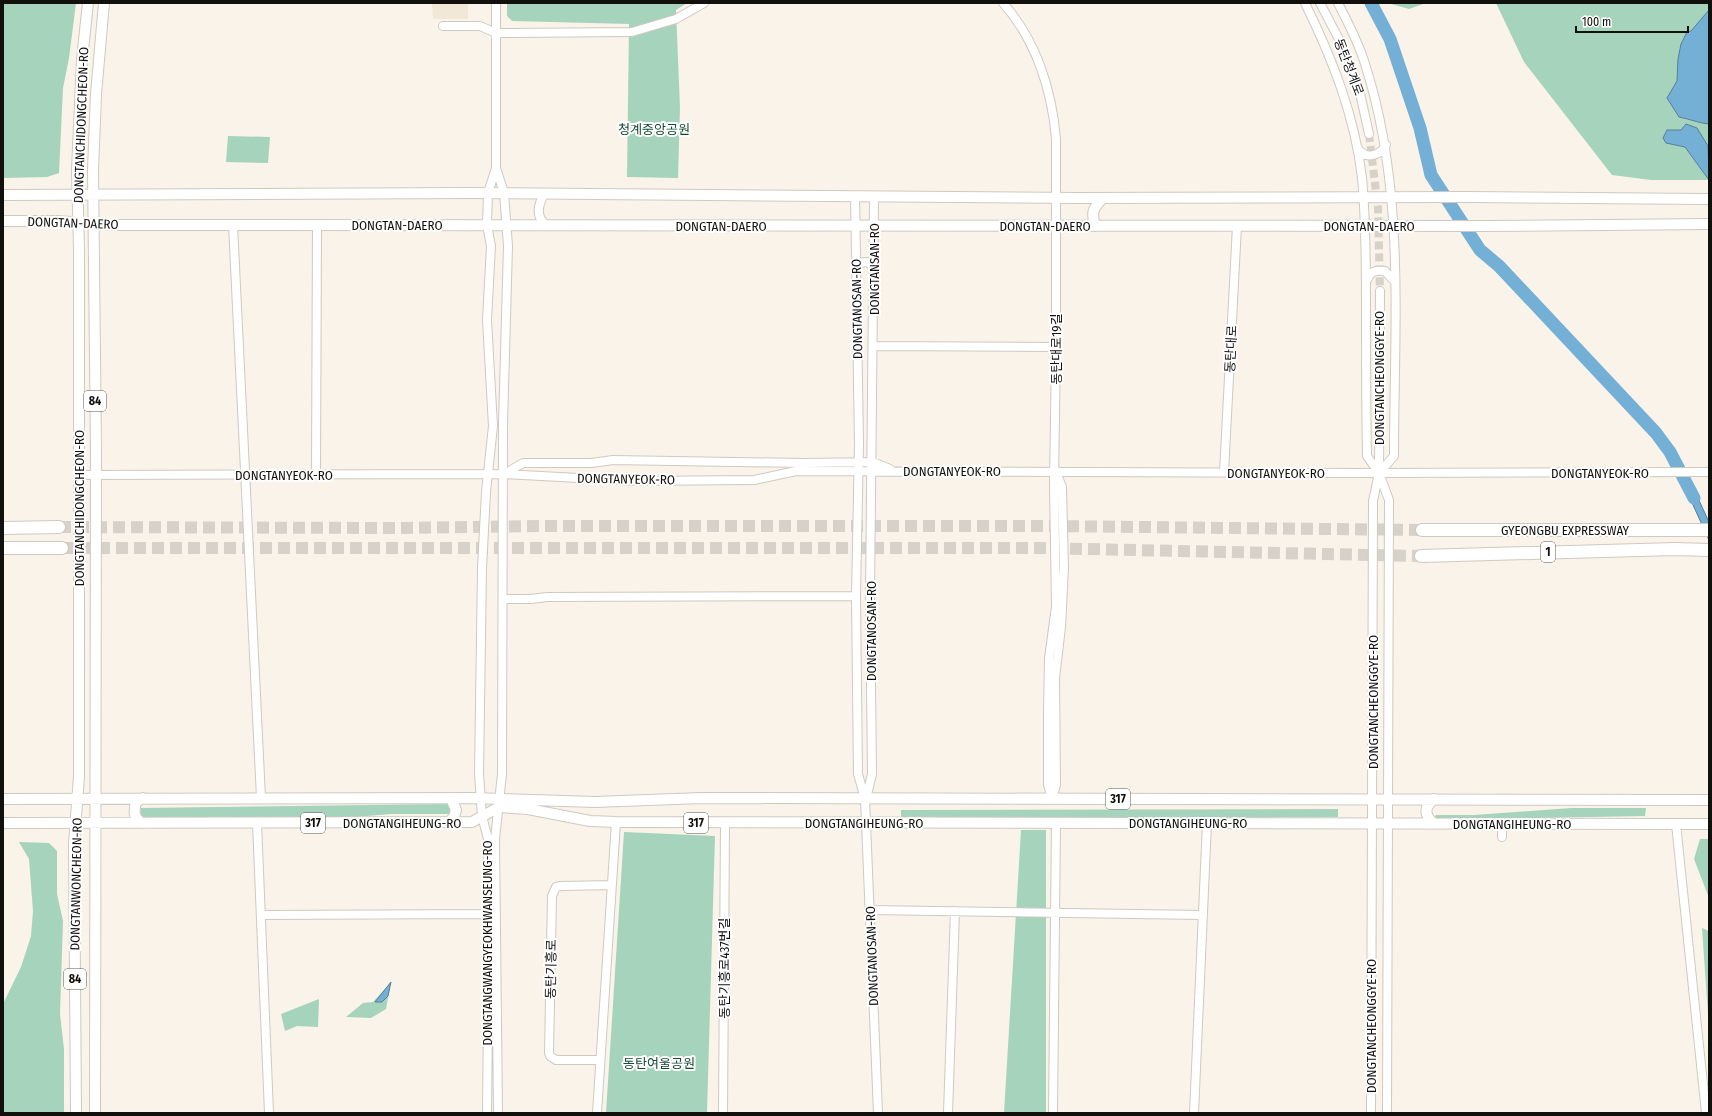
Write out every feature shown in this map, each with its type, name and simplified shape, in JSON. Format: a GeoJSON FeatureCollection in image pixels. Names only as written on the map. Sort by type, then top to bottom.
{"type":"FeatureCollection","features":[{"type":"Feature","properties":{"kind":"highway"},"geometry":{"type":"LineString","coordinates":[[4,528],[59,527]]}},
{"type":"Feature","properties":{"kind":"highway","name":"GYEONGBU EXPRESSWAY"},"geometry":{"type":"LineString","coordinates":[[1422,530],[1709,530]]}},
{"type":"Feature","properties":{"kind":"highway"},"geometry":{"type":"LineString","coordinates":[[5,548],[62,548]]}},
{"type":"Feature","properties":{"kind":"highway","name":"GYEONGBU EXPRESSWAY"},"geometry":{"type":"LineString","coordinates":[[1421,556],[1675,549],[1709,550]]}},
{"type":"Feature","properties":{"kind":"main road","name":"DONGTANCHIDONGCHEON-RO"},"geometry":{"type":"LineString","coordinates":[[77,798],[79,776],[79,475],[77,170],[80,99],[88,3]]}},
{"type":"Feature","properties":{"kind":"main road","name":"DONGTANCHIDONGCHEON-RO"},"geometry":{"type":"LineString","coordinates":[[95,798],[96,475],[93,195],[96,94],[104,3]]}},
{"type":"Feature","properties":{"kind":"main road","name":"DONGTAN-DAERO"},"geometry":{"type":"LineString","coordinates":[[7,195],[545,193],[1103,198],[1466,197],[1709,199]]}},
{"type":"Feature","properties":{"kind":"main road"},"geometry":{"type":"LineString","coordinates":[[1095,226],[1092,213],[1095,205],[1103,198]]}},
{"type":"Feature","properties":{"kind":"main road","name":"DONGTAN-DAERO"},"geometry":{"type":"LineString","coordinates":[[7,221],[233,225],[1484,226],[1709,224]]}},
{"type":"Feature","properties":{"kind":"main road","name":"DONGTANWONCHEON-RO"},"geometry":{"type":"LineString","coordinates":[[76,1113],[74,844],[77,798]]}},
{"type":"Feature","properties":{"kind":"main road","name":"DONGTANWONCHEON-RO"},"geometry":{"type":"LineString","coordinates":[[95,798],[95,1113]]}},
{"type":"Feature","properties":{"kind":"main road"},"geometry":{"type":"LineString","coordinates":[[142,798],[136,802],[134,815],[136,820],[142,823]]}},
{"type":"Feature","properties":{"kind":"main road"},"geometry":{"type":"LineString","coordinates":[[448,823],[456,810],[451,798]]}},
{"type":"Feature","properties":{"kind":"main road","name":"DONGTANGIHEUNG-RO"},"geometry":{"type":"LineString","coordinates":[[3,799],[480,798],[590,822],[725,824],[1056,822],[1709,824]]}},
{"type":"Feature","properties":{"kind":"main road","name":"DONGTANGIHEUNG-RO"},"geometry":{"type":"LineString","coordinates":[[3,823],[448,823],[472,822],[500,803],[595,802],[701,798],[866,800],[1709,800]]}},
{"type":"Feature","properties":{"kind":"main road"},"geometry":{"type":"LineString","coordinates":[[1433,823],[1427,818],[1426,811],[1427,805],[1434,799]]}},
{"type":"Feature","properties":{"kind":"street"},"geometry":{"type":"LineString","coordinates":[[488,474],[493,426],[487,320],[491,246],[487,225],[488,193],[496,168],[496,3]]}},
{"type":"Feature","properties":{"kind":"street"},"geometry":{"type":"LineString","coordinates":[[443,26],[480,26],[496,33],[632,32],[676,19],[704,3]]}},
{"type":"Feature","properties":{"kind":"street","name":"동탄대로19길"},"geometry":{"type":"LineString","coordinates":[[1003,3],[1013,14],[1028,39],[1047,86],[1054,111],[1056,139],[1055,472]]}},
{"type":"Feature","properties":{"kind":"street"},"geometry":{"type":"LineString","coordinates":[[1305,3],[1319,32],[1343,93],[1356,144],[1362,177],[1366,250],[1367,456],[1379,473],[1389,500],[1387,1113]]}},
{"type":"Feature","properties":{"kind":"street","name":"동탄청계로"},"geometry":{"type":"LineString","coordinates":[[1320,3],[1342,45],[1358,84],[1369,134]]}},
{"type":"Feature","properties":{"kind":"street"},"geometry":{"type":"LineString","coordinates":[[1338,3],[1365,63],[1386,145],[1390,176],[1394,250],[1394,456],[1379,473]]}},
{"type":"Feature","properties":{"kind":"street"},"geometry":{"type":"LineString","coordinates":[[1356,144],[1359,150],[1369,156],[1382,152],[1386,145]]}},
{"type":"Feature","properties":{"kind":"street"},"geometry":{"type":"LineString","coordinates":[[496,168],[504,193],[507,225],[503,425],[503,599],[531,599],[547,597],[856,596]]}},
{"type":"Feature","properties":{"kind":"street"},"geometry":{"type":"LineString","coordinates":[[545,193],[539,202],[538,212],[540,220],[546,225]]}},
{"type":"Feature","properties":{"kind":"street","name":"DONGTANOSAN-RO"},"geometry":{"type":"LineString","coordinates":[[855,196],[858,466],[856,596],[858,774],[866,800]]}},
{"type":"Feature","properties":{"kind":"street","name":"DONGTANSAN-RO"},"geometry":{"type":"LineString","coordinates":[[873,467],[874,196]]}},
{"type":"Feature","properties":{"kind":"street"},"geometry":{"type":"LineString","coordinates":[[233,225],[261,798]]}},
{"type":"Feature","properties":{"kind":"street"},"geometry":{"type":"LineString","coordinates":[[316,474],[318,225]]}},
{"type":"Feature","properties":{"kind":"street","name":"동탄대로"},"geometry":{"type":"LineString","coordinates":[[1224,472],[1237,226]]}},
{"type":"Feature","properties":{"kind":"street"},"geometry":{"type":"LineString","coordinates":[[856,266],[858,263],[867,262],[874,267]]}},
{"type":"Feature","properties":{"kind":"street"},"geometry":{"type":"LineString","coordinates":[[1366,283],[1370,274],[1376,270],[1384,271],[1394,281]]}},
{"type":"Feature","properties":{"kind":"street","name":"DONGTANCHEONGGYE-RO"},"geometry":{"type":"LineString","coordinates":[[1371,1113],[1373,501],[1379,473],[1380,291]]}},
{"type":"Feature","properties":{"kind":"street"},"geometry":{"type":"LineString","coordinates":[[873,346],[1056,347]]}},
{"type":"Feature","properties":{"kind":"street"},"geometry":{"type":"LineString","coordinates":[[493,426],[503,425]]}},
{"type":"Feature","properties":{"kind":"street","name":"DONGTANYEOK-RO"},"geometry":{"type":"LineString","coordinates":[[504,474],[523,463],[566,463],[613,460],[802,463],[873,467],[892,470],[1055,472],[1708,472]]}},
{"type":"Feature","properties":{"kind":"street"},"geometry":{"type":"LineString","coordinates":[[566,463],[566,477]]}},
{"type":"Feature","properties":{"kind":"street","name":"DONGTANYEOK-RO"},"geometry":{"type":"LineString","coordinates":[[79,475],[504,474],[635,481],[754,480],[796,471],[858,466]]}},
{"type":"Feature","properties":{"kind":"street","name":"DONGTANOSAN-RO"},"geometry":{"type":"LineString","coordinates":[[873,467],[870,595],[872,774],[866,800],[866,823],[878,1113]]}},
{"type":"Feature","properties":{"kind":"street"},"geometry":{"type":"LineString","coordinates":[[1052,799],[1056,785],[1055,678],[1062,627],[1064,568],[1062,487],[1055,472]]}},
{"type":"Feature","properties":{"kind":"street","name":"DONGTANGWANGYEOKHWANSEUNG-RO"},"geometry":{"type":"LineString","coordinates":[[487,1113],[489,914],[488,839],[482,816],[479,774],[482,568],[488,474]]}},
{"type":"Feature","properties":{"kind":"street","name":"DONGTANGWANGYEOKHWANSEUNG-RO"},"geometry":{"type":"LineString","coordinates":[[498,1113],[495,839],[502,774],[503,599]]}},
{"type":"Feature","properties":{"kind":"street"},"geometry":{"type":"LineString","coordinates":[[597,1113],[616,822]]}},
{"type":"Feature","properties":{"kind":"street"},"geometry":{"type":"LineString","coordinates":[[1053,1113],[1056,822]]}},
{"type":"Feature","properties":{"kind":"street"},"geometry":{"type":"LineString","coordinates":[[257,823],[269,1113]]}},
{"type":"Feature","properties":{"kind":"street"},"geometry":{"type":"LineString","coordinates":[[1194,1113],[1207,823]]}},
{"type":"Feature","properties":{"kind":"street","name":"동탄기흥로437번길"},"geometry":{"type":"LineString","coordinates":[[723,1113],[725,824]]}},
{"type":"Feature","properties":{"kind":"street"},"geometry":{"type":"LineString","coordinates":[[1502,824],[1502,837]]}},
{"type":"Feature","properties":{"kind":"street"},"geometry":{"type":"LineString","coordinates":[[1676,824],[1706,1113]]}},
{"type":"Feature","properties":{"kind":"street","name":"동탄기흥로"},"geometry":{"type":"LineString","coordinates":[[600,1060],[556,1060],[550,1056],[549,1053],[552,896],[556,887],[561,886],[612,885]]}},
{"type":"Feature","properties":{"kind":"street"},"geometry":{"type":"LineString","coordinates":[[870,910],[1203,915]]}},
{"type":"Feature","properties":{"kind":"street"},"geometry":{"type":"LineString","coordinates":[[948,1113],[955,912]]}},
{"type":"Feature","properties":{"kind":"street"},"geometry":{"type":"LineString","coordinates":[[261,915],[489,914]]}},
{"type":"Feature","properties":{"kind":"shaded area"},"geometry":{"type":"Polygon","coordinates":[[[432,3],[468,3],[468,19],[433,19],[432,3]]]}},
{"type":"Feature","properties":{"kind":"green space"},"geometry":{"type":"Polygon","coordinates":[[[3,3],[76,3],[69,58],[63,88],[59,173],[47,177],[3,178],[3,3]]]}},
{"type":"Feature","properties":{"kind":"green space","name":"청계중앙공원"},"geometry":{"type":"Polygon","coordinates":[[[507,3],[687,3],[676,10],[680,107],[678,178],[627,177],[629,24],[512,21],[507,16],[507,3]]]}},
{"type":"Feature","properties":{"kind":"green space"},"geometry":{"type":"Polygon","coordinates":[[[1388,3],[1426,3],[1409,9],[1388,3]]]}},
{"type":"Feature","properties":{"kind":"green space"},"geometry":{"type":"Polygon","coordinates":[[[1496,3],[1709,3],[1709,180],[1651,180],[1612,175],[1524,62],[1496,3]]]}},
{"type":"Feature","properties":{"kind":"green space"},"geometry":{"type":"Polygon","coordinates":[[[228,136],[270,137],[268,163],[226,162],[228,136]]]}},
{"type":"Feature","properties":{"kind":"green space"},"geometry":{"type":"Polygon","coordinates":[[[448,804],[453,808],[450,814],[391,814],[331,819],[144,820],[141,816],[140,808],[448,804]]]}},
{"type":"Feature","properties":{"kind":"green space"},"geometry":{"type":"Polygon","coordinates":[[[1571,808],[1646,808],[1645,816],[1436,820],[1435,817],[1436,815],[1474,815],[1571,808]]]}},
{"type":"Feature","properties":{"kind":"green space"},"geometry":{"type":"Polygon","coordinates":[[[1338,809],[1338,817],[901,819],[901,810],[1338,809]]]}},
{"type":"Feature","properties":{"kind":"green space"},"geometry":{"type":"Polygon","coordinates":[[[1021,830],[1046,830],[1046,1113],[1004,1113],[1021,830]]]}},
{"type":"Feature","properties":{"kind":"green space","name":"동탄여울공원"},"geometry":{"type":"Polygon","coordinates":[[[624,832],[715,836],[707,1113],[606,1113],[624,832]]]}},
{"type":"Feature","properties":{"kind":"green space"},"geometry":{"type":"Polygon","coordinates":[[[1700,839],[1709,839],[1709,898],[1694,859],[1700,839]]]}},
{"type":"Feature","properties":{"kind":"green space"},"geometry":{"type":"Polygon","coordinates":[[[19,842],[49,843],[57,851],[57,894],[63,921],[60,1014],[64,1049],[64,1113],[3,1113],[3,1004],[21,967],[31,936],[33,911],[29,859],[19,842]]]}},
{"type":"Feature","properties":{"kind":"green space"},"geometry":{"type":"Polygon","coordinates":[[[1702,928],[1709,931],[1709,1029],[1702,928]]]}},
{"type":"Feature","properties":{"kind":"green space"},"geometry":{"type":"Polygon","coordinates":[[[391,982],[386,1009],[371,1018],[346,1017],[363,1003],[373,1002],[391,982]]]}},
{"type":"Feature","properties":{"kind":"green space"},"geometry":{"type":"Polygon","coordinates":[[[319,999],[318,1027],[297,1026],[285,1031],[281,1014],[319,999]]]}},
{"type":"Feature","properties":{"kind":"water"},"geometry":{"type":"Polygon","coordinates":[[[1709,10],[1709,124],[1679,117],[1667,98],[1677,81],[1678,59],[1681,44],[1687,32],[1691,31],[1709,10]]]}},
{"type":"Feature","properties":{"kind":"water"},"geometry":{"type":"Polygon","coordinates":[[[1686,124],[1697,128],[1708,146],[1709,180],[1685,147],[1666,143],[1663,138],[1667,130],[1681,130],[1686,124]]]}},
{"type":"Feature","properties":{"kind":"water"},"geometry":{"type":"Polygon","coordinates":[[[1683,483],[1691,483],[1709,522],[1709,540],[1683,483]]]}},
{"type":"Feature","properties":{"kind":"water"},"geometry":{"type":"Polygon","coordinates":[[[391,982],[388,996],[382,1002],[375,1002],[391,982]]]}},
{"type":"Feature","properties":{"kind":"waterway"},"geometry":{"type":"LineString","coordinates":[[1371,3],[1390,39],[1420,128],[1431,175],[1480,250],[1499,266],[1656,433],[1670,452],[1694,498]]}},
{"type":"Feature","properties":{"kind":"waterway"},"geometry":{"type":"LineString","coordinates":[[3,891],[3,903]]}},
{"type":"Feature","properties":{"kind":"tunnel"},"geometry":{"type":"LineString","coordinates":[[1369,134],[1378,208],[1380,291]]}},
{"type":"Feature","properties":{"kind":"tunnel"},"geometry":{"type":"LineString","coordinates":[[59,527],[395,528],[540,526],[1045,526],[1422,530]]}},
{"type":"Feature","properties":{"kind":"tunnel"},"geometry":{"type":"LineString","coordinates":[[62,548],[1040,548],[1421,556]]}}]}
